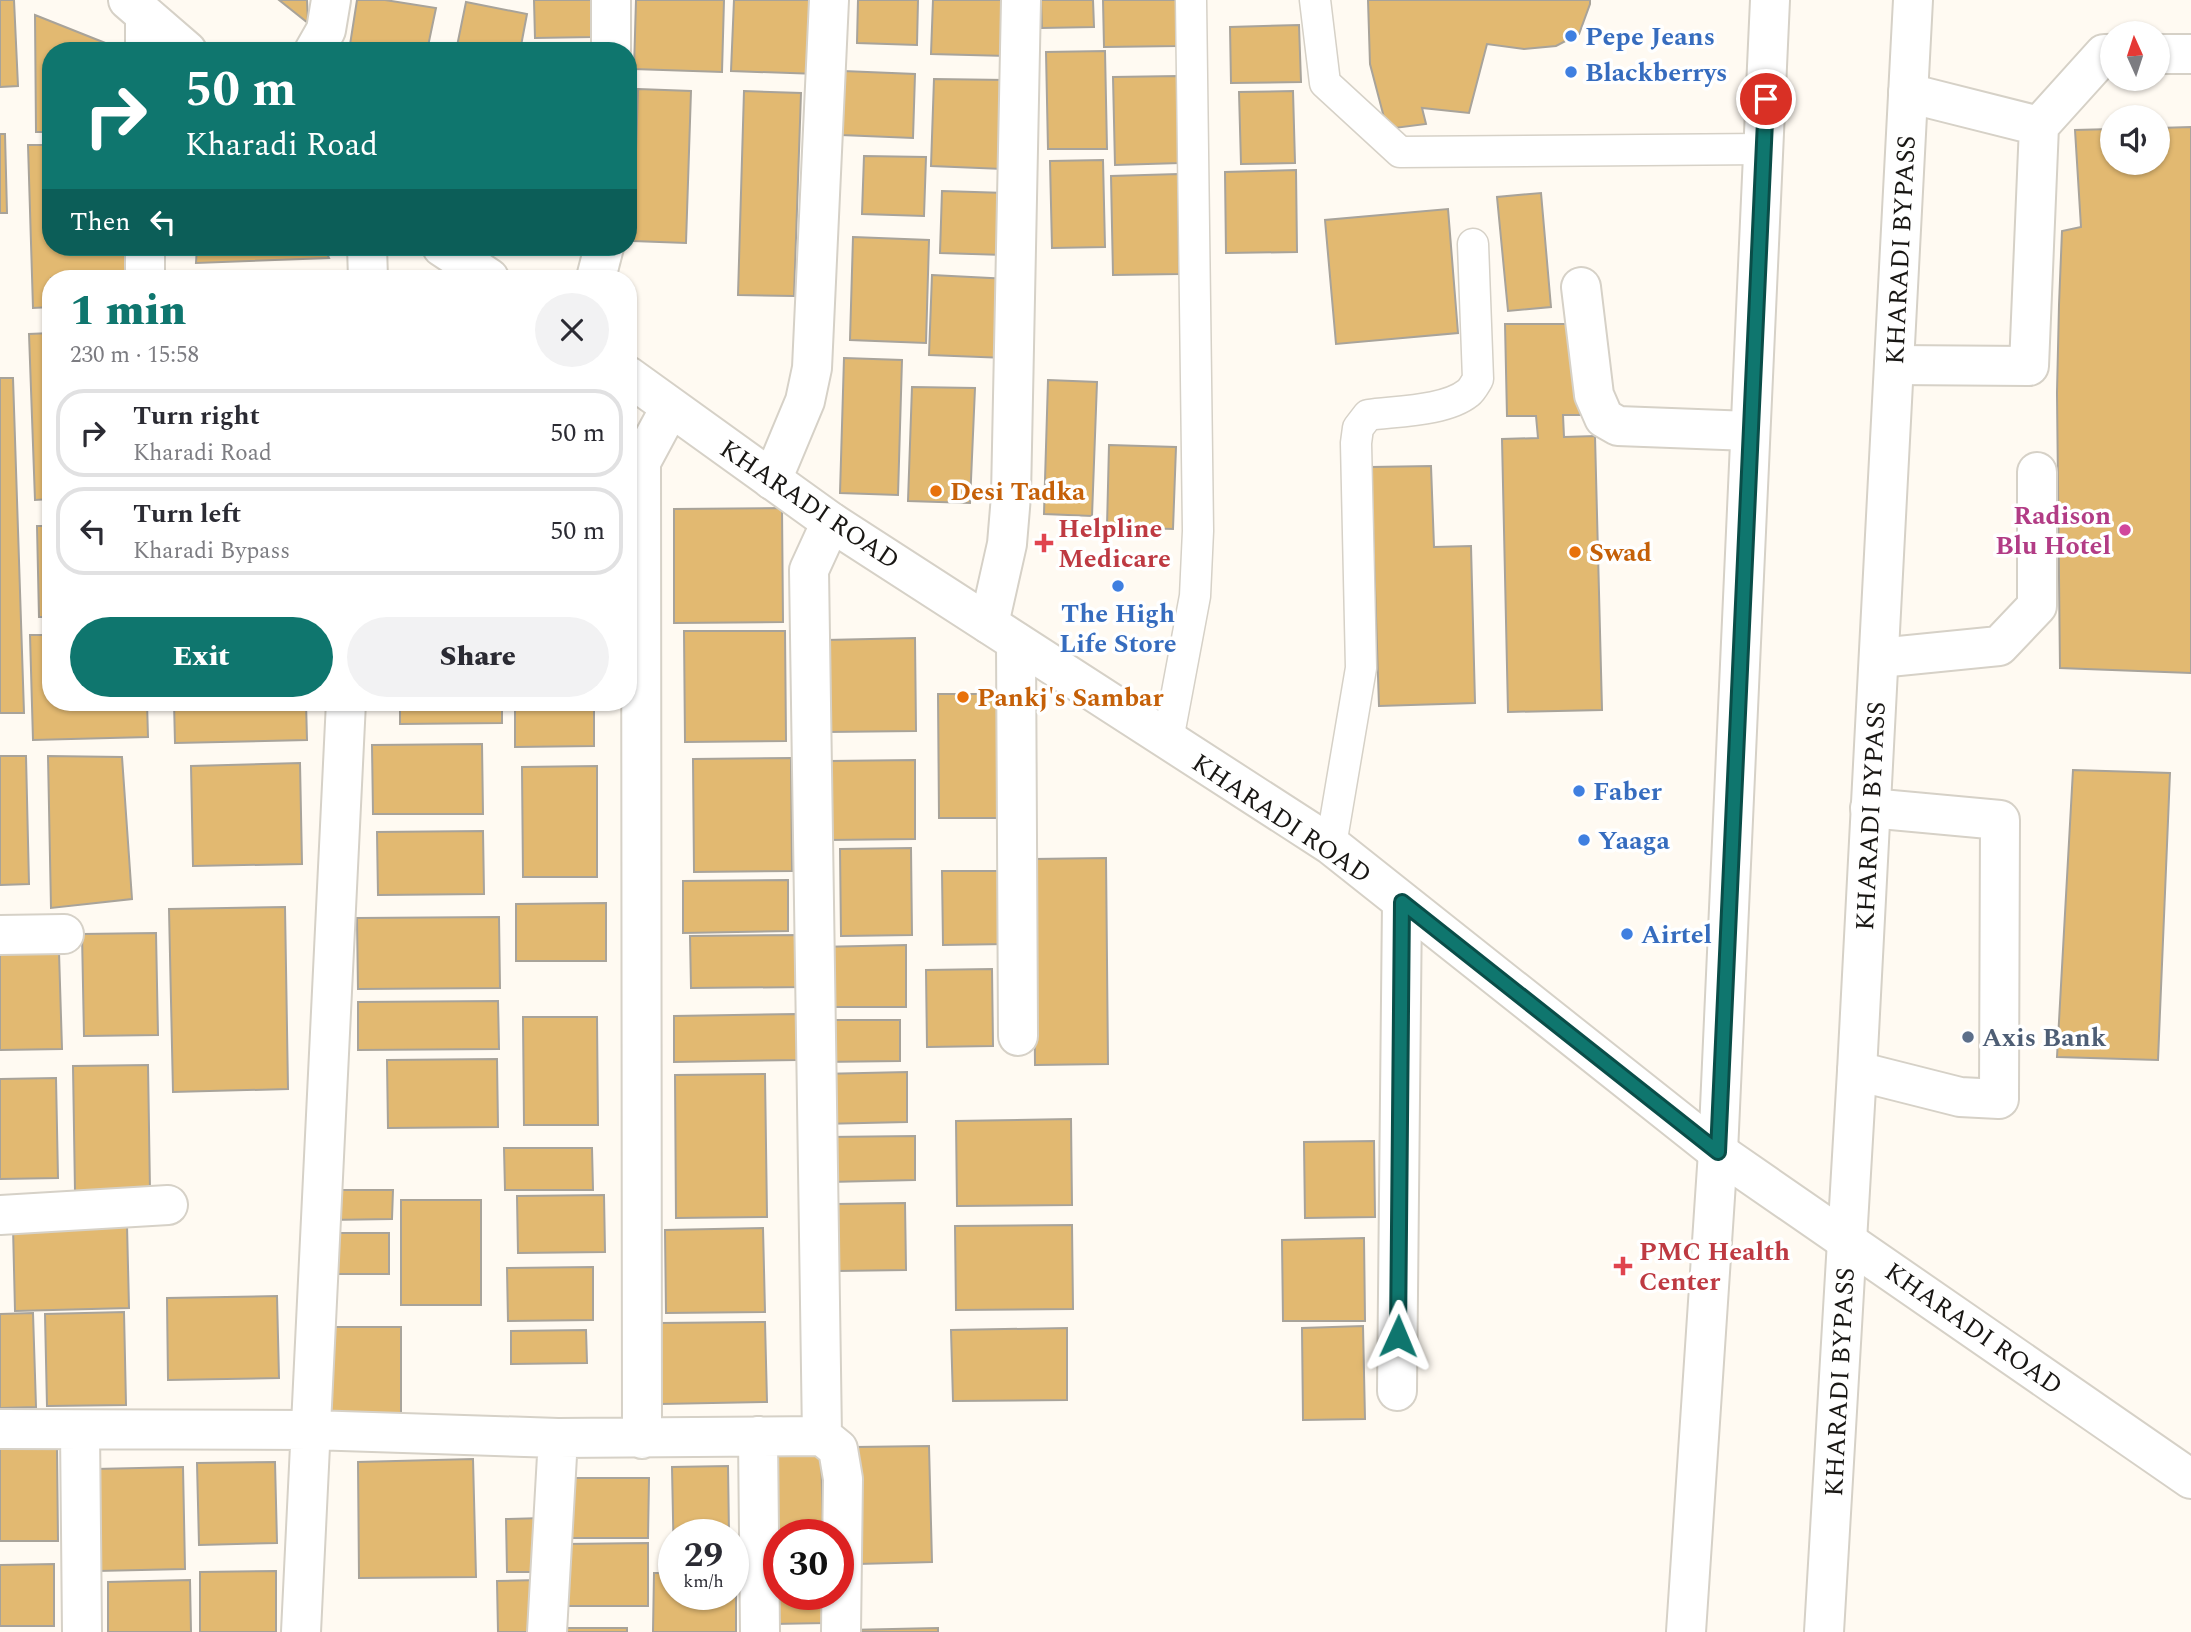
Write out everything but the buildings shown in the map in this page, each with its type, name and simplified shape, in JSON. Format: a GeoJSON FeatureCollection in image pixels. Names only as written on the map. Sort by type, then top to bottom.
{"type":"FeatureCollection","features":[{"type":"Feature","properties":{"kind":"main road"},"geometry":{"type":"LineString","coordinates":[[319,42],[326,30],[331,0]]}},
{"type":"Feature","properties":{"kind":"main road"},"geometry":{"type":"LineString","coordinates":[[611,0],[611,42]]}},
{"type":"Feature","properties":{"kind":"main road"},"geometry":{"type":"LineString","coordinates":[[772,480],[805,401],[811,368],[829,0]]}},
{"type":"Feature","properties":{"kind":"main road"},"geometry":{"type":"LineString","coordinates":[[1017,1036],[1003,633],[1011,496],[1021,0]]}},
{"type":"Feature","properties":{"kind":"main road"},"geometry":{"type":"LineString","coordinates":[[1686,1632],[1718,1152],[1770,0]]}},
{"type":"Feature","properties":{"kind":"main road","name":"KHARADI BYPASS"},"geometry":{"type":"LineString","coordinates":[[1824,1632],[1857,1071],[1913,0]]}},
{"type":"Feature","properties":{"kind":"main road"},"geometry":{"type":"LineString","coordinates":[[139,22],[172,42]]}},
{"type":"Feature","properties":{"kind":"main road"},"geometry":{"type":"LineString","coordinates":[[2170,54],[2191,54]]}},
{"type":"Feature","properties":{"kind":"main road"},"geometry":{"type":"LineString","coordinates":[[1894,365],[2029,366],[2039,126],[2100,58]]}},
{"type":"Feature","properties":{"kind":"main road"},"geometry":{"type":"LineString","coordinates":[[1908,93],[2039,126]]}},
{"type":"Feature","properties":{"kind":"main road"},"geometry":{"type":"LineString","coordinates":[[456,256],[477,270]]}},
{"type":"Feature","properties":{"kind":"main road"},"geometry":{"type":"LineString","coordinates":[[1581,287],[1594,395],[1604,418],[1618,426],[1750,431]]}},
{"type":"Feature","properties":{"kind":"main road","name":"KHARADI ROAD"},"geometry":{"type":"LineString","coordinates":[[637,383],[831,522],[1331,845],[1718,1152],[2191,1479]]}},
{"type":"Feature","properties":{"kind":"main road"},"geometry":{"type":"LineString","coordinates":[[642,1439],[641,463],[670,408]]}},
{"type":"Feature","properties":{"kind":"main road"},"geometry":{"type":"LineString","coordinates":[[1879,658],[1999,646],[2037,606],[2036,472]]}},
{"type":"Feature","properties":{"kind":"main road"},"geometry":{"type":"LineString","coordinates":[[822,1436],[809,569],[831,522]]}},
{"type":"Feature","properties":{"kind":"main road"},"geometry":{"type":"LineString","coordinates":[[301,1632],[346,711]]}},
{"type":"Feature","properties":{"kind":"main road"},"geometry":{"type":"LineString","coordinates":[[1857,1071],[1960,1097],[1999,1099],[2000,820],[1870,808]]}},
{"type":"Feature","properties":{"kind":"main road"},"geometry":{"type":"LineString","coordinates":[[1397,1391],[1402,902]]}},
{"type":"Feature","properties":{"kind":"main road"},"geometry":{"type":"LineString","coordinates":[[0,935],[64,934]]}},
{"type":"Feature","properties":{"kind":"main road"},"geometry":{"type":"LineString","coordinates":[[0,1215],[168,1205]]}},
{"type":"Feature","properties":{"kind":"main road"},"geometry":{"type":"LineString","coordinates":[[0,1429],[311,1430],[642,1439],[822,1436],[838,1449],[844,1479],[841,1632]]}},
{"type":"Feature","properties":{"kind":"main road"},"geometry":{"type":"LineString","coordinates":[[80,1430],[82,1632]]}},
{"type":"Feature","properties":{"kind":"main road"},"geometry":{"type":"LineString","coordinates":[[758,1436],[760,1632]]}},
{"type":"Feature","properties":{"kind":"main road"},"geometry":{"type":"LineString","coordinates":[[547,1632],[558,1438]]}},
{"type":"Feature","properties":{"kind":"lane"},"geometry":{"type":"LineString","coordinates":[[1168,740],[1195,596],[1198,531],[1191,0]]}},
{"type":"Feature","properties":{"kind":"lane"},"geometry":{"type":"LineString","coordinates":[[1315,0],[1325,83],[1400,152],[1764,149]]}},
{"type":"Feature","properties":{"kind":"lane"},"geometry":{"type":"LineString","coordinates":[[1331,845],[1361,668],[1356,443],[1358,428],[1368,415],[1451,402],[1469,392],[1478,379],[1473,244]]}},
{"type":"Feature","properties":{"kind":"place","name":"Pepe Jeans"},"geometry":{"type":"Point","coordinates":[1571,36]}},
{"type":"Feature","properties":{"kind":"place","name":"Blackberrys"},"geometry":{"type":"Point","coordinates":[1571,72]}},
{"type":"Feature","properties":{"kind":"place","name":"Desi Tadka"},"geometry":{"type":"Point","coordinates":[936,491]}},
{"type":"Feature","properties":{"kind":"place","name":"Radison Blu Hotel"},"geometry":{"type":"Point","coordinates":[2125,530]}},
{"type":"Feature","properties":{"kind":"place","name":"Helpline Medicare"},"geometry":{"type":"Point","coordinates":[1044,543]}},
{"type":"Feature","properties":{"kind":"place","name":"Swad"},"geometry":{"type":"Point","coordinates":[1575,552]}},
{"type":"Feature","properties":{"kind":"place","name":"The High Life Store"},"geometry":{"type":"Point","coordinates":[1118,586]}},
{"type":"Feature","properties":{"kind":"place","name":"Pankj's Sambar"},"geometry":{"type":"Point","coordinates":[963,697]}},
{"type":"Feature","properties":{"kind":"place","name":"Faber"},"geometry":{"type":"Point","coordinates":[1579,791]}},
{"type":"Feature","properties":{"kind":"place","name":"Yaaga"},"geometry":{"type":"Point","coordinates":[1584,840]}},
{"type":"Feature","properties":{"kind":"place","name":"Airtel"},"geometry":{"type":"Point","coordinates":[1627,934]}},
{"type":"Feature","properties":{"kind":"place","name":"Axis Bank"},"geometry":{"type":"Point","coordinates":[1968,1037]}},
{"type":"Feature","properties":{"kind":"place","name":"PMC Health Center"},"geometry":{"type":"Point","coordinates":[1623,1266]}},
{"type":"Feature","properties":{"kind":"route"},"geometry":{"type":"LineString","coordinates":[[1398,1336],[1402,902],[1718,1152],[1766,99]]}}]}
